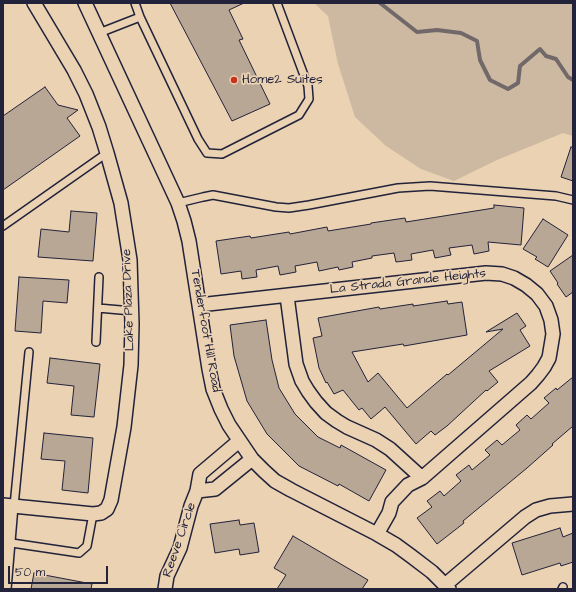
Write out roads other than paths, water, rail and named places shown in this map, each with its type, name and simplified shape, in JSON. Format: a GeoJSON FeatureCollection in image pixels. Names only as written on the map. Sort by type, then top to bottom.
{"type":"FeatureCollection","features":[{"type":"Feature","properties":{"kind":"street","name":"Lake Plaza Drive"},"geometry":{"type":"LineString","coordinates":[[34,3],[74,70],[99,127],[121,203],[130,260],[132,311],[131,365],[124,427],[111,500],[107,509],[101,513],[93,514]]}},
{"type":"Feature","properties":{"kind":"street","name":"Tenderfoot Hill Road"},"geometry":{"type":"LineString","coordinates":[[85,3],[178,203],[189,241],[213,388],[229,425],[252,459],[276,481],[396,545],[432,572],[447,587]]}},
{"type":"Feature","properties":{"kind":"street","name":"La Strada Grande Heights"},"geometry":{"type":"LineString","coordinates":[[199,305],[486,273],[502,274],[514,278],[537,294],[546,306],[551,320],[553,334],[549,358],[544,367],[531,383],[422,478],[415,491],[398,508],[389,513],[377,534]]}},
{"type":"Feature","properties":{"kind":"street"},"geometry":{"type":"LineString","coordinates":[[287,296],[296,364],[302,381],[316,402],[326,412],[347,428],[376,440],[390,449],[422,478]]}},
{"type":"Feature","properties":{"kind":"street","name":"Reeve Circle"},"geometry":{"type":"LineString","coordinates":[[165,589],[167,576],[180,548],[191,506],[197,491],[200,474],[239,441]]}},
{"type":"Feature","properties":{"kind":"street","name":"Reeve Circle"},"geometry":{"type":"LineString","coordinates":[[197,491],[215,489],[252,459]]}},
{"type":"Feature","properties":{"kind":"street"},"geometry":{"type":"LineString","coordinates":[[447,587],[525,517],[536,510],[550,506],[573,504]]}},
{"type":"Feature","properties":{"kind":"street"},"geometry":{"type":"LineString","coordinates":[[4,589],[9,506],[93,514]]}},
{"type":"Feature","properties":{"kind":"lane"},"geometry":{"type":"LineString","coordinates":[[135,3],[140,17],[198,139],[207,153],[222,154],[299,115],[309,99],[308,86],[277,3]]}},
{"type":"Feature","properties":{"kind":"lane"},"geometry":{"type":"LineString","coordinates":[[99,33],[140,17]]}},
{"type":"Feature","properties":{"kind":"lane"},"geometry":{"type":"LineString","coordinates":[[3,226],[107,153]]}},
{"type":"Feature","properties":{"kind":"lane"},"geometry":{"type":"LineString","coordinates":[[178,203],[213,195],[276,207],[289,208],[310,206],[398,188],[430,186],[556,196],[573,200]]}},
{"type":"Feature","properties":{"kind":"lane"},"geometry":{"type":"LineString","coordinates":[[96,342],[99,277]]}},
{"type":"Feature","properties":{"kind":"lane"},"geometry":{"type":"LineString","coordinates":[[98,308],[132,311]]}},
{"type":"Feature","properties":{"kind":"lane"},"geometry":{"type":"LineString","coordinates":[[9,506],[29,352]]}},
{"type":"Feature","properties":{"kind":"lane"},"geometry":{"type":"LineString","coordinates":[[6,542],[79,553],[88,546],[93,514]]}},
{"type":"Feature","properties":{"kind":"waterway"},"geometry":{"type":"LineString","coordinates":[[380,3],[417,32],[437,30],[461,33],[477,41],[480,60],[490,80],[508,89],[518,83],[520,66],[540,49],[546,56],[556,59],[568,77],[573,80]]}},
{"type":"Feature","properties":{"kind":"place","name":"Home2 Suites"},"geometry":{"type":"Point","coordinates":[234,80]}}]}
